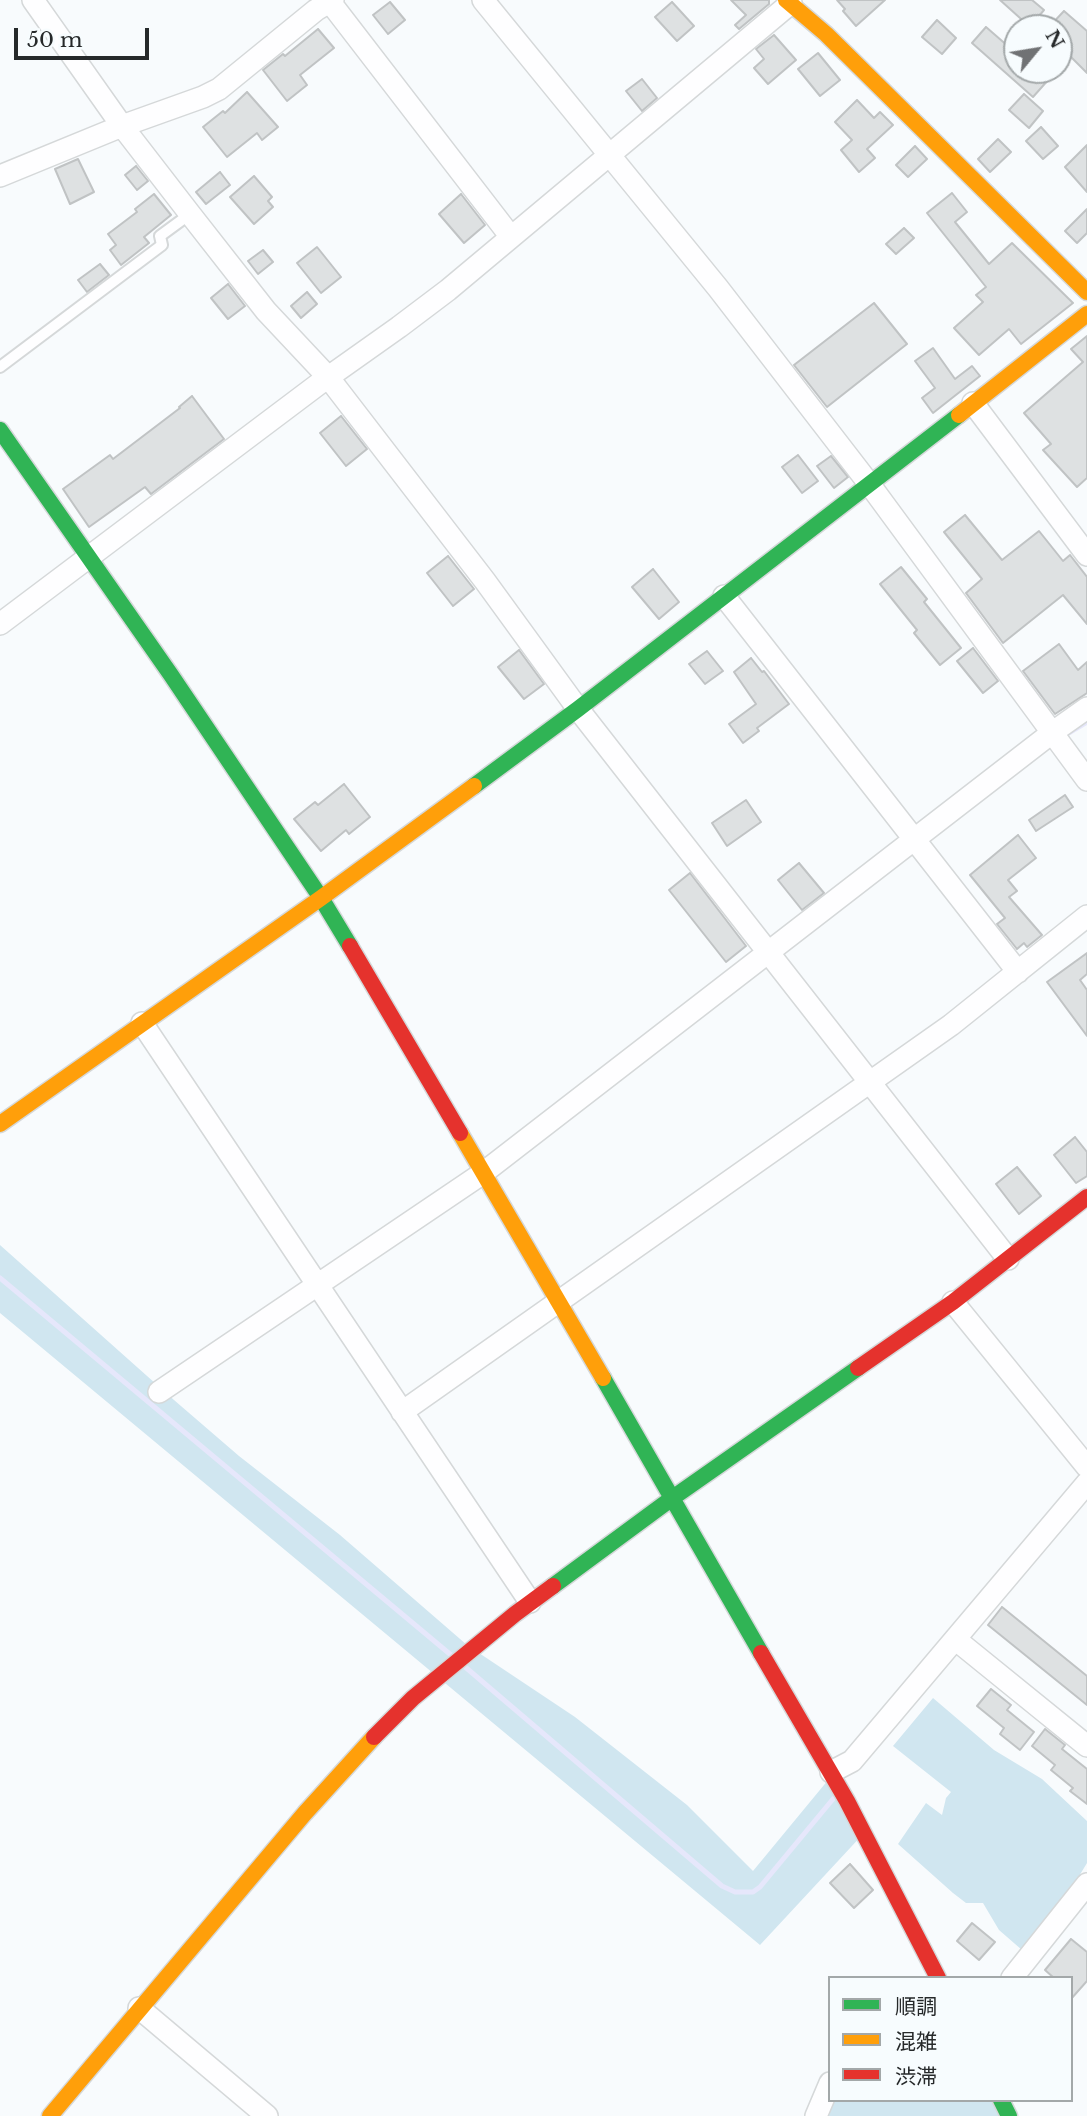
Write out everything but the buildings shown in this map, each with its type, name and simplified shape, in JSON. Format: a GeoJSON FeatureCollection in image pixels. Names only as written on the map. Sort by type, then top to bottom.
{"type":"FeatureCollection","features":[{"type":"Feature","properties":{"kind":"street"},"geometry":{"type":"LineString","coordinates":[[484,0],[704,271],[870,485],[1087,780]]}},
{"type":"Feature","properties":{"kind":"street"},"geometry":{"type":"LineString","coordinates":[[35,1],[122,126],[190,214],[266,311],[328,377],[477,570],[578,709],[1008,1259]]}},
{"type":"Feature","properties":{"kind":"street"},"geometry":{"type":"LineString","coordinates":[[0,176],[219,89],[316,10],[332,1],[511,237]]}},
{"type":"Feature","properties":{"kind":"street"},"geometry":{"type":"LineString","coordinates":[[0,624],[440,296],[789,2],[1087,292]]}},
{"type":"Feature","properties":{"kind":"street"},"geometry":{"type":"LineString","coordinates":[[0,1124],[321,898],[578,709],[1087,314]]}},
{"type":"Feature","properties":{"kind":"street"},"geometry":{"type":"LineString","coordinates":[[973,403],[1087,555]]}},
{"type":"Feature","properties":{"kind":"street"},"geometry":{"type":"LineString","coordinates":[[0,430],[171,674],[321,898],[831,1772],[937,1976]]}},
{"type":"Feature","properties":{"kind":"street"},"geometry":{"type":"LineString","coordinates":[[724,596],[1018,972]]}},
{"type":"Feature","properties":{"kind":"street"},"geometry":{"type":"LineString","coordinates":[[159,1392],[483,1173],[1052,732],[1087,708]]}},
{"type":"Feature","properties":{"kind":"street"},"geometry":{"type":"LineString","coordinates":[[402,1412],[951,1024],[1087,916]]}},
{"type":"Feature","properties":{"kind":"street"},"geometry":{"type":"LineString","coordinates":[[142,1023],[530,1602]]}},
{"type":"Feature","properties":{"kind":"street"},"geometry":{"type":"LineString","coordinates":[[50,2116],[305,1813],[413,1698],[530,1602],[671,1499],[953,1302],[1087,1197]]}},
{"type":"Feature","properties":{"kind":"street"},"geometry":{"type":"LineString","coordinates":[[953,1302],[1087,1467]]}},
{"type":"Feature","properties":{"kind":"street"},"geometry":{"type":"LineString","coordinates":[[831,1772],[852,1760],[1087,1483]]}},
{"type":"Feature","properties":{"kind":"street"},"geometry":{"type":"LineString","coordinates":[[955,1639],[1087,1746]]}},
{"type":"Feature","properties":{"kind":"street"},"geometry":{"type":"LineString","coordinates":[[1014,1976],[1080,1907],[1087,1884]]}},
{"type":"Feature","properties":{"kind":"street"},"geometry":{"type":"LineString","coordinates":[[139,2008],[267,2116]]}},
{"type":"Feature","properties":{"kind":"street"},"geometry":{"type":"LineString","coordinates":[[816,2116],[828,2088]]}},
{"type":"Feature","properties":{"kind":"lane"},"geometry":{"type":"LineString","coordinates":[[0,367],[162,245],[160,236],[190,214]]}},
{"type":"Feature","properties":{"kind":"shaded area"},"geometry":{"type":"Polygon","coordinates":[[[0,1245],[239,1456],[340,1535],[467,1645],[575,1717],[687,1805],[753,1871],[838,1768],[864,1833],[760,1945],[0,1313],[0,1245]]]}},
{"type":"Feature","properties":{"kind":"shaded area"},"geometry":{"type":"Polygon","coordinates":[[[933,1698],[994,1750],[1042,1779],[1087,1821],[1087,1863],[1070,1891],[1051,1911],[1022,1950],[999,1930],[983,1903],[966,1903],[898,1844],[926,1803],[942,1815],[946,1798],[951,1792],[893,1746],[933,1698]]]}},
{"type":"Feature","properties":{"kind":"shaded area"},"geometry":{"type":"Polygon","coordinates":[[[828,2102],[1002,2102],[1008,2116],[816,2116],[828,2102]]]}},
{"type":"Feature","properties":{"kind":"waterway"},"geometry":{"type":"LineString","coordinates":[[1067,734],[1087,722]]}},
{"type":"Feature","properties":{"kind":"waterway"},"geometry":{"type":"LineString","coordinates":[[0,1278],[451,1655]]}},
{"type":"Feature","properties":{"kind":"waterway"},"geometry":{"type":"LineString","coordinates":[[464,1666],[722,1886],[735,1892],[753,1892],[760,1887],[833,1799]]}},
{"type":"Feature","properties":{"kind":"traffic: fast"},"geometry":{"type":"LineString","coordinates":[[474,786],[959,415]]}},
{"type":"Feature","properties":{"kind":"traffic: fast"},"geometry":{"type":"LineString","coordinates":[[0,430],[171,675],[321,898],[350,946]]}},
{"type":"Feature","properties":{"kind":"traffic: fast"},"geometry":{"type":"LineString","coordinates":[[553,1586],[671,1499],[858,1368]]}},
{"type":"Feature","properties":{"kind":"traffic: fast"},"geometry":{"type":"LineString","coordinates":[[603,1378],[761,1653]]}},
{"type":"Feature","properties":{"kind":"traffic: fast"},"geometry":{"type":"LineString","coordinates":[[1002,2102],[1009,2116]]}},
{"type":"Feature","properties":{"kind":"traffic: slow"},"geometry":{"type":"LineString","coordinates":[[786,0],[826,34],[1087,292]]}},
{"type":"Feature","properties":{"kind":"traffic: slow"},"geometry":{"type":"LineString","coordinates":[[959,415],[1087,314]]}},
{"type":"Feature","properties":{"kind":"traffic: slow"},"geometry":{"type":"LineString","coordinates":[[0,1124],[321,898],[474,786]]}},
{"type":"Feature","properties":{"kind":"traffic: slow"},"geometry":{"type":"LineString","coordinates":[[460,1133],[603,1378]]}},
{"type":"Feature","properties":{"kind":"traffic: slow"},"geometry":{"type":"LineString","coordinates":[[50,2116],[305,1813],[374,1737]]}},
{"type":"Feature","properties":{"kind":"traffic: jam"},"geometry":{"type":"LineString","coordinates":[[350,946],[460,1133]]}},
{"type":"Feature","properties":{"kind":"traffic: jam"},"geometry":{"type":"LineString","coordinates":[[858,1368],[953,1302],[1087,1197]]}},
{"type":"Feature","properties":{"kind":"traffic: jam"},"geometry":{"type":"LineString","coordinates":[[374,1737],[413,1698],[553,1586]]}},
{"type":"Feature","properties":{"kind":"traffic: jam"},"geometry":{"type":"LineString","coordinates":[[761,1653],[847,1801],[937,1976]]}}]}
